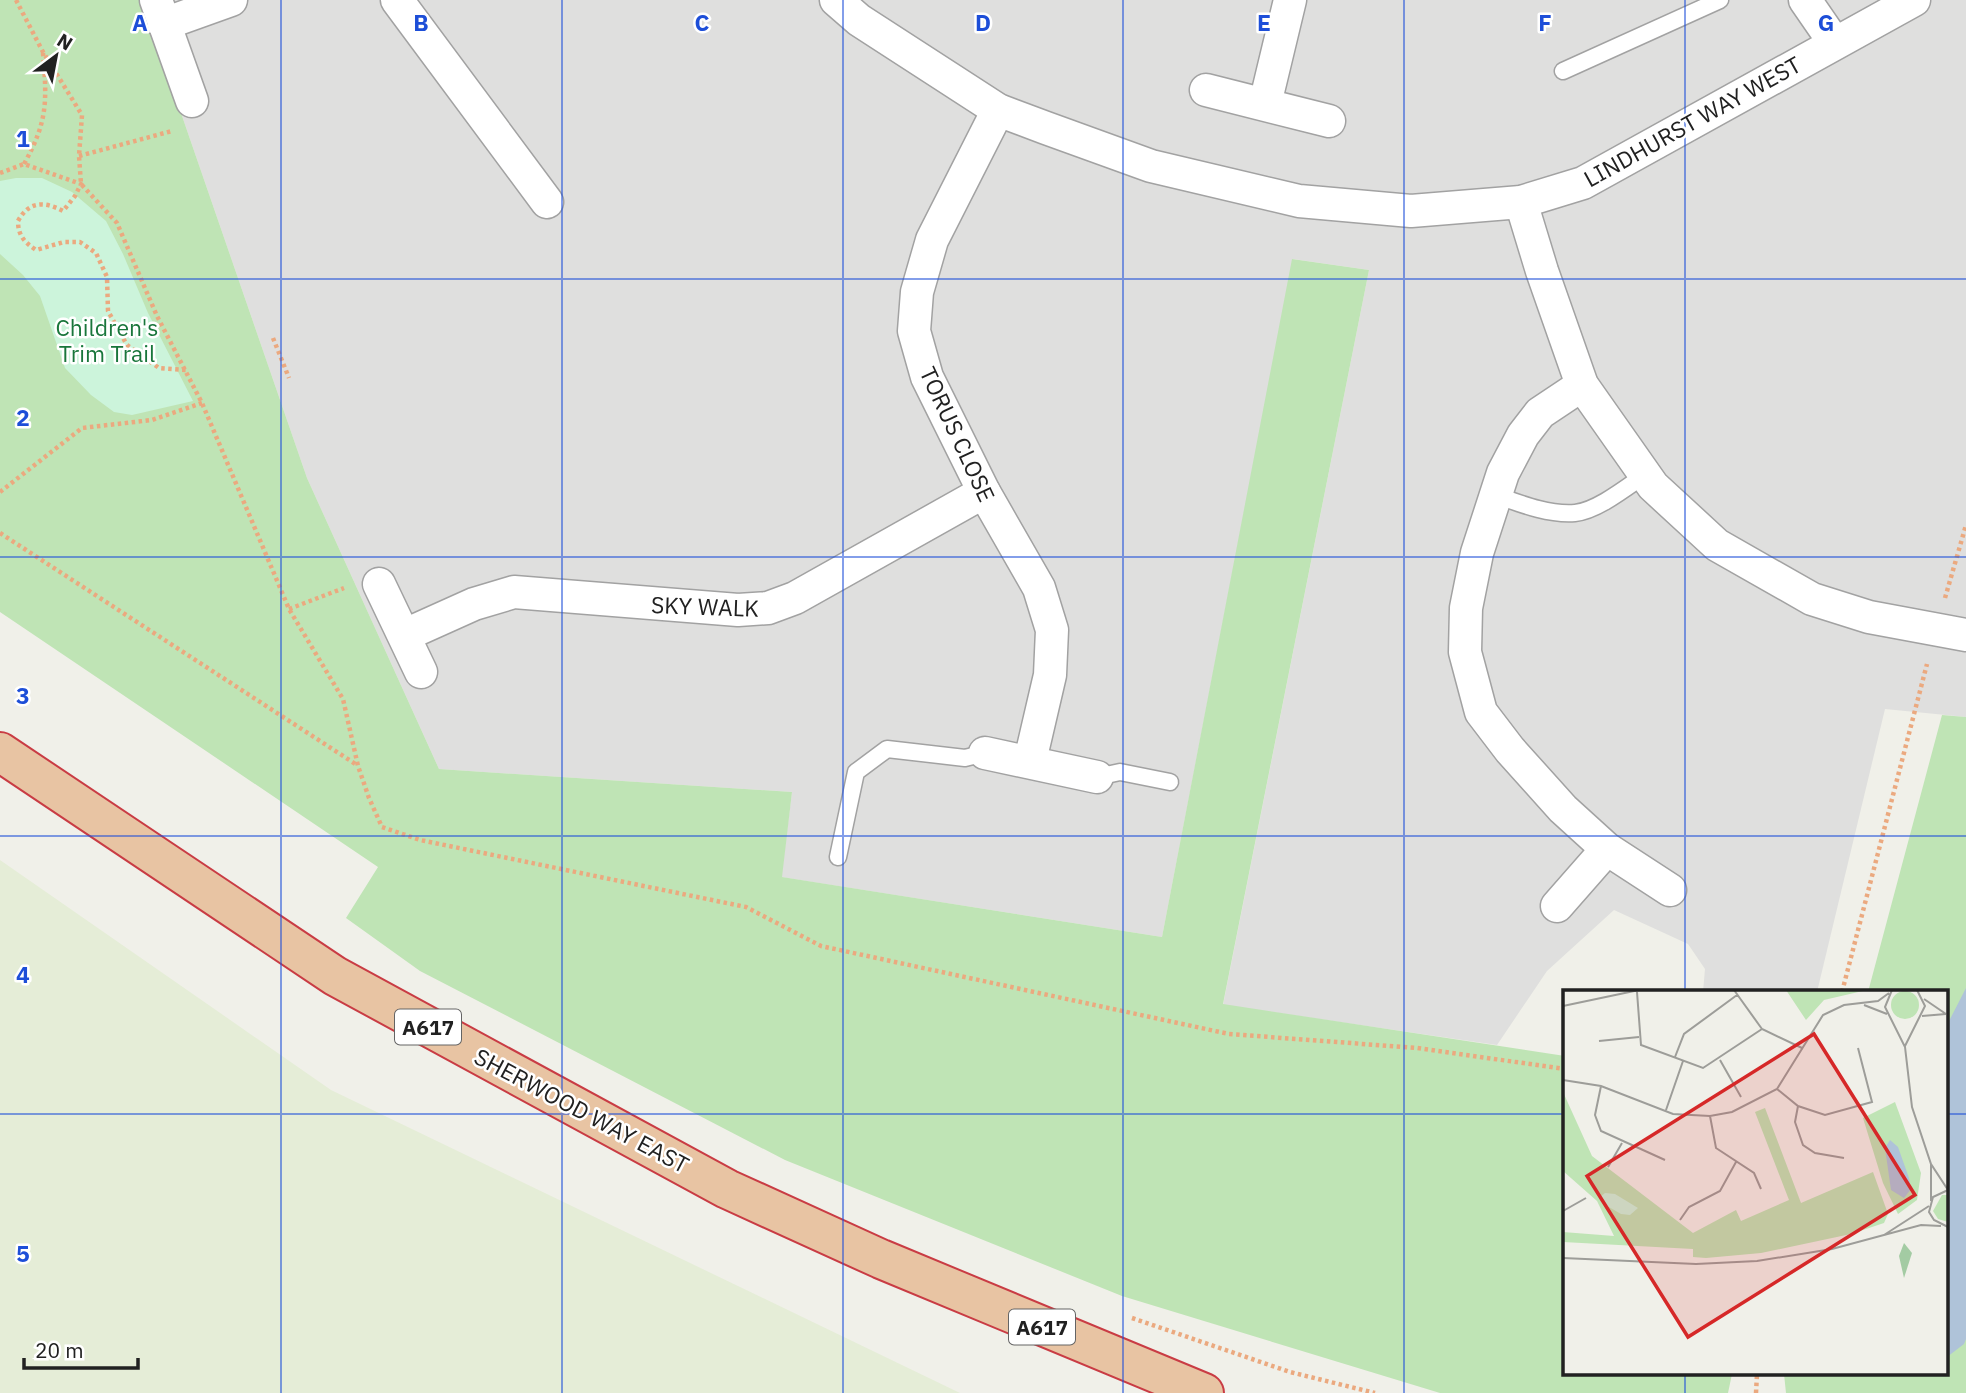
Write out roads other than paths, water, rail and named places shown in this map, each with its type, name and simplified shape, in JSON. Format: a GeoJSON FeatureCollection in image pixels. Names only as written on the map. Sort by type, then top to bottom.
{"type":"FeatureCollection","features":[{"type":"Feature","properties":{"kind":"highway","name":"SHERWOOD WAY EAST"},"geometry":{"type":"LineString","coordinates":[[0,752],[335,976],[715,1182],[881,1259],[1204,1393]]}},
{"type":"Feature","properties":{"kind":"street"},"geometry":{"type":"LineString","coordinates":[[188,114],[160,12],[232,0]]}},
{"type":"Feature","properties":{"kind":"street"},"geometry":{"type":"LineString","coordinates":[[397,0],[547,202]]}},
{"type":"Feature","properties":{"kind":"street","name":"LINDHURST WAY WEST"},"geometry":{"type":"LineString","coordinates":[[836,0],[859,20],[998,110],[1151,166],[1299,201],[1411,211],[1521,202],[1583,183],[1914,0]]}},
{"type":"Feature","properties":{"kind":"street"},"geometry":{"type":"LineString","coordinates":[[1265,104],[1290,0]]}},
{"type":"Feature","properties":{"kind":"street"},"geometry":{"type":"LineString","coordinates":[[1805,0],[1834,42]]}},
{"type":"Feature","properties":{"kind":"street"},"geometry":{"type":"LineString","coordinates":[[1206,90],[1329,121]]}},
{"type":"Feature","properties":{"kind":"street","name":"TORUS CLOSE"},"geometry":{"type":"LineString","coordinates":[[998,110],[932,240],[917,292],[915,331],[927,377],[984,492],[1039,588],[1052,630],[1050,675],[1030,761]]}},
{"type":"Feature","properties":{"kind":"street"},"geometry":{"type":"LineString","coordinates":[[1521,202],[1582,385],[1653,486],[1717,545],[1812,599],[1869,617],[1951,632]]}},
{"type":"Feature","properties":{"kind":"street"},"geometry":{"type":"LineString","coordinates":[[1582,385],[1540,413],[1523,435],[1503,473],[1477,553],[1466,608],[1465,652],[1481,712],[1510,750],[1554,799],[1607,849],[1670,890]]}},
{"type":"Feature","properties":{"kind":"street","name":"SKY WALK"},"geometry":{"type":"LineString","coordinates":[[405,635],[474,604],[514,592],[738,610],[768,608],[795,598],[984,492]]}},
{"type":"Feature","properties":{"kind":"street"},"geometry":{"type":"LineString","coordinates":[[365,585],[405,635],[421,671]]}},
{"type":"Feature","properties":{"kind":"street"},"geometry":{"type":"LineString","coordinates":[[985,753],[1097,777]]}},
{"type":"Feature","properties":{"kind":"street"},"geometry":{"type":"LineString","coordinates":[[1557,906],[1607,849]]}},
{"type":"Feature","properties":{"kind":"lane"},"geometry":{"type":"LineString","coordinates":[[1563,71],[1720,0]]}},
{"type":"Feature","properties":{"kind":"lane"},"geometry":{"type":"LineString","coordinates":[[1496,495],[1537,510],[1576,513],[1602,503],[1646,474]]}},
{"type":"Feature","properties":{"kind":"lane"},"geometry":{"type":"LineString","coordinates":[[838,857],[856,772],[887,749],[965,758],[985,753]]}},
{"type":"Feature","properties":{"kind":"lane"},"geometry":{"type":"LineString","coordinates":[[1097,777],[1119,772],[1170,782]]}},
{"type":"Feature","properties":{"kind":"water"},"geometry":{"type":"Polygon","coordinates":[[[1966,988],[1966,1339],[1964,1344],[1948,1356],[1948,1023],[1966,988]]]}},
{"type":"Feature","properties":{"kind":"park label","name":"Children's Trim Trail"},"geometry":{"type":"Point","coordinates":[107,340]}}]}
